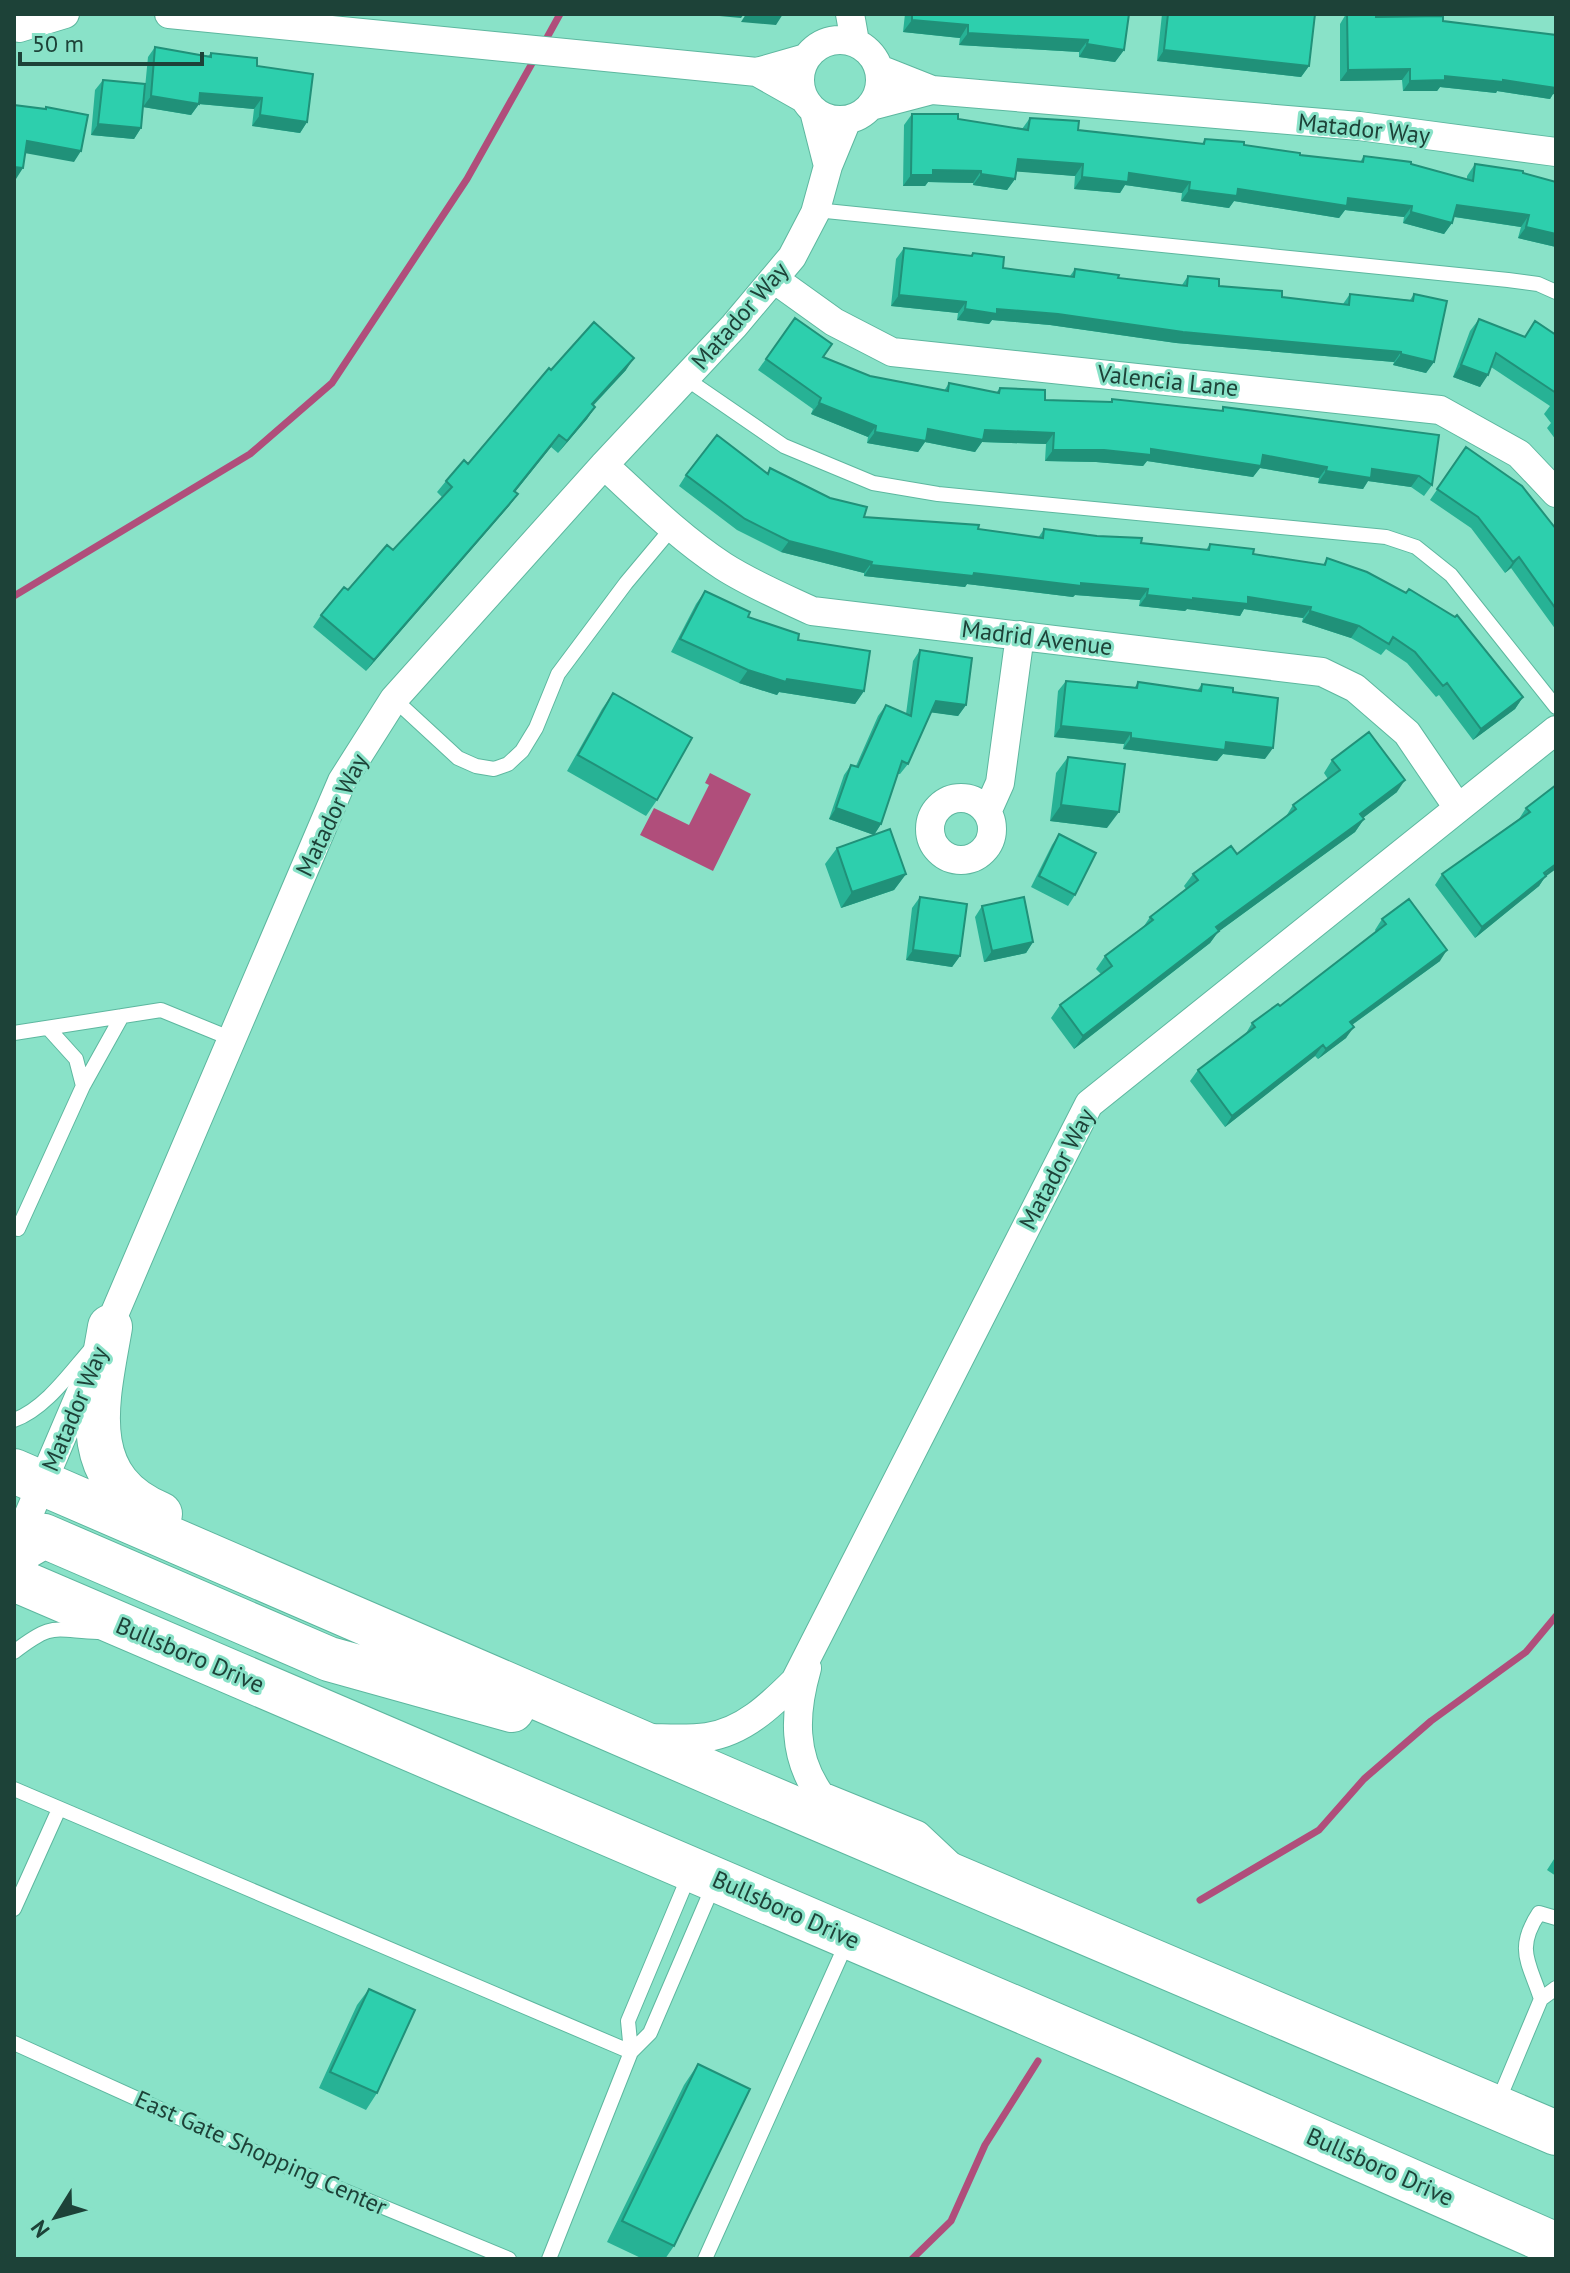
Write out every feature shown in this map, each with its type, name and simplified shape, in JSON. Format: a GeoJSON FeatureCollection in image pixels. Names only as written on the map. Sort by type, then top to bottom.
{"type":"FeatureCollection","features":[{"type":"Feature","properties":{"kind":"main road"},"geometry":{"type":"LineString","coordinates":[[110,1327],[96,1408],[97,1435],[104,1463],[113,1478],[128,1495],[151,1510],[219,1537],[270,1581]]}},
{"type":"Feature","properties":{"kind":"main road"},"geometry":{"type":"LineString","coordinates":[[28,1488],[270,1581],[1556,2133]]}},
{"type":"Feature","properties":{"kind":"main road"},"geometry":{"type":"LineString","coordinates":[[14,1558],[44,1536],[329,1659],[640,1741]]}},
{"type":"Feature","properties":{"kind":"main road","name":"Bullsboro Drive"},"geometry":{"type":"LineString","coordinates":[[14,1579],[1129,2057],[1556,2245]]}},
{"type":"Feature","properties":{"kind":"street"},"geometry":{"type":"LineString","coordinates":[[19,28],[65,14]]}},
{"type":"Feature","properties":{"kind":"street"},"geometry":{"type":"LineString","coordinates":[[169,14],[757,72],[806,58]]}},
{"type":"Feature","properties":{"kind":"street"},"geometry":{"type":"LineString","coordinates":[[757,72],[809,104],[827,119],[859,113],[881,86],[879,69],[871,52],[845,32],[841,14]]}},
{"type":"Feature","properties":{"kind":"street"},"geometry":{"type":"LineString","coordinates":[[809,104],[800,86],[800,70],[809,52],[845,32]]}},
{"type":"Feature","properties":{"kind":"street","name":"Matador Way"},"geometry":{"type":"LineString","coordinates":[[879,69],[932,90],[1359,126],[1556,152]]}},
{"type":"Feature","properties":{"kind":"street","name":"Matador Way"},"geometry":{"type":"LineString","coordinates":[[28,1488],[110,1327],[342,781],[394,699],[792,257],[816,210],[828,166],[859,113],[932,90]]}},
{"type":"Feature","properties":{"kind":"street","name":"Matador Way"},"geometry":{"type":"LineString","coordinates":[[809,104],[828,166]]}},
{"type":"Feature","properties":{"kind":"street","name":"Valencia Lane"},"geometry":{"type":"LineString","coordinates":[[774,279],[834,322],[892,352],[1440,410],[1519,454],[1556,493]]}},
{"type":"Feature","properties":{"kind":"street","name":"Madrid Avenue"},"geometry":{"type":"LineString","coordinates":[[604,465],[672,528],[722,565],[812,611],[1322,672],[1355,688],[1407,733],[1458,808]]}},
{"type":"Feature","properties":{"kind":"street"},"geometry":{"type":"LineString","coordinates":[[987,812],[1000,783],[1020,635]]}},
{"type":"Feature","properties":{"kind":"street","name":"Matador Way"},"geometry":{"type":"LineString","coordinates":[[640,1741],[707,1737],[730,1730],[750,1721],[795,1681],[1089,1104],[1556,730]]}},
{"type":"Feature","properties":{"kind":"street"},"geometry":{"type":"LineString","coordinates":[[14,1549],[28,1488]]}},
{"type":"Feature","properties":{"kind":"street"},"geometry":{"type":"LineString","coordinates":[[818,1633],[796,1721],[801,1759],[811,1782],[821,1796],[917,1835],[967,1881]]}},
{"type":"Feature","properties":{"kind":"lane"},"geometry":{"type":"LineString","coordinates":[[816,210],[1508,280],[1538,284],[1556,292]]}},
{"type":"Feature","properties":{"kind":"lane"},"geometry":{"type":"LineString","coordinates":[[685,378],[784,446],[873,483],[938,494],[1386,537],[1416,547],[1451,575],[1556,707]]}},
{"type":"Feature","properties":{"kind":"lane"},"geometry":{"type":"LineString","coordinates":[[394,699],[458,758],[494,769],[508,764],[522,751],[536,728],[558,674],[626,583],[672,528]]}},
{"type":"Feature","properties":{"kind":"lane"},"geometry":{"type":"LineString","coordinates":[[14,1033],[161,1010],[232,1039]]}},
{"type":"Feature","properties":{"kind":"lane"},"geometry":{"type":"LineString","coordinates":[[14,1227],[18,1229],[83,1086],[122,1016]]}},
{"type":"Feature","properties":{"kind":"lane"},"geometry":{"type":"LineString","coordinates":[[48,1028],[76,1059],[83,1086]]}},
{"type":"Feature","properties":{"kind":"lane"},"geometry":{"type":"LineString","coordinates":[[14,1420],[26,1415],[46,1398],[110,1327]]}},
{"type":"Feature","properties":{"kind":"lane"},"geometry":{"type":"LineString","coordinates":[[14,1652],[39,1634],[54,1628],[143,1634]]}},
{"type":"Feature","properties":{"kind":"lane"},"geometry":{"type":"LineString","coordinates":[[14,1789],[631,2052]]}},
{"type":"Feature","properties":{"kind":"lane"},"geometry":{"type":"LineString","coordinates":[[14,1909],[59,1809]]}},
{"type":"Feature","properties":{"kind":"lane"},"geometry":{"type":"LineString","coordinates":[[631,2052],[628,2021],[704,1874]]}},
{"type":"Feature","properties":{"kind":"lane"},"geometry":{"type":"LineString","coordinates":[[549,2259],[631,2052],[650,2033],[704,1874]]}},
{"type":"Feature","properties":{"kind":"lane"},"geometry":{"type":"LineString","coordinates":[[1541,1999],[1523,1946],[1539,1913],[1556,1918]]}},
{"type":"Feature","properties":{"kind":"lane"},"geometry":{"type":"LineString","coordinates":[[705,2259],[849,1938]]}},
{"type":"Feature","properties":{"kind":"lane"},"geometry":{"type":"LineString","coordinates":[[1496,2108],[1541,1999],[1556,1988]]}},
{"type":"Feature","properties":{"kind":"lane","name":"East Gate Shopping Center"},"geometry":{"type":"LineString","coordinates":[[14,2043],[301,2173],[509,2259]]}},
{"type":"Feature","properties":{"kind":"shaded area"},"geometry":{"type":"Polygon","coordinates":[[[710,773],[751,794],[713,871],[640,835],[654,808],[689,825],[709,785],[705,783],[710,773]]]}},
{"type":"Feature","properties":{"kind":"building"},"geometry":{"type":"Polygon","coordinates":[[[912,14],[1129,14],[1124,50],[1087,44],[1088,40],[968,33],[968,25],[912,20],[912,14]]]}},
{"type":"Feature","properties":{"kind":"building"},"geometry":{"type":"Polygon","coordinates":[[[1168,14],[1315,14],[1309,66],[1164,50],[1168,14]]]}},
{"type":"Feature","properties":{"kind":"building"},"geometry":{"type":"Polygon","coordinates":[[[1347,14],[1443,16],[1443,21],[1556,35],[1556,88],[1445,76],[1445,80],[1410,81],[1410,69],[1348,70],[1347,14]]]}},
{"type":"Feature","properties":{"kind":"building"},"geometry":{"type":"Polygon","coordinates":[[[155,47],[211,57],[211,53],[257,58],[257,66],[313,74],[307,122],[260,115],[262,98],[200,93],[199,104],[151,96],[155,47]]]}},
{"type":"Feature","properties":{"kind":"building"},"geometry":{"type":"Polygon","coordinates":[[[103,80],[145,84],[141,128],[98,124],[103,80]]]}},
{"type":"Feature","properties":{"kind":"building"},"geometry":{"type":"Polygon","coordinates":[[[14,105],[88,115],[81,151],[27,141],[23,168],[14,167],[14,105]]]}},
{"type":"Feature","properties":{"kind":"building"},"geometry":{"type":"Polygon","coordinates":[[[912,114],[958,114],[958,119],[1028,130],[1030,118],[1079,121],[1078,130],[1204,144],[1205,139],[1244,142],[1244,145],[1300,155],[1363,162],[1364,156],[1411,162],[1473,181],[1475,164],[1523,171],[1556,182],[1556,234],[1526,227],[1529,215],[1457,205],[1452,223],[1411,212],[1412,206],[1348,198],[1347,206],[1238,189],[1237,196],[1189,190],[1190,182],[1129,173],[1128,182],[1082,177],[1083,164],[1018,159],[1015,179],[981,174],[981,171],[933,170],[933,175],[911,175],[912,114]]]}},
{"type":"Feature","properties":{"kind":"building"},"geometry":{"type":"Polygon","coordinates":[[[904,248],[1004,257],[1003,268],[1074,277],[1075,269],[1119,275],[1118,278],[1187,286],[1188,276],[1219,279],[1219,286],[1282,291],[1282,297],[1349,305],[1350,294],[1413,301],[1414,294],[1447,301],[1434,362],[1401,352],[1183,332],[1058,314],[997,309],[997,314],[965,309],[966,302],[899,295],[904,248]]]}},
{"type":"Feature","properties":{"kind":"building"},"geometry":{"type":"Polygon","coordinates":[[[795,318],[832,344],[823,357],[870,376],[948,391],[949,383],[999,393],[1000,388],[1045,390],[1045,400],[1112,402],[1112,399],[1223,411],[1223,407],[1439,435],[1432,485],[1419,476],[1372,469],[1371,478],[1326,471],[1327,467],[1263,455],[1261,466],[1151,449],[1151,455],[1104,450],[1053,450],[1054,433],[985,430],[983,440],[928,429],[926,441],[875,432],[876,426],[819,403],[821,398],[766,359],[795,318]]]}},
{"type":"Feature","properties":{"kind":"building"},"geometry":{"type":"Polygon","coordinates":[[[1479,319],[1525,337],[1535,321],[1556,335],[1556,393],[1496,353],[1488,375],[1461,365],[1479,319]]]}},
{"type":"Feature","properties":{"kind":"building"},"geometry":{"type":"Polygon","coordinates":[[[594,322],[634,358],[592,404],[595,407],[567,441],[559,435],[514,491],[518,494],[374,660],[321,615],[344,587],[348,590],[387,545],[393,550],[452,487],[446,481],[464,460],[468,464],[549,368],[551,370],[594,322]]]}},
{"type":"Feature","properties":{"kind":"building"},"geometry":{"type":"Polygon","coordinates":[[[717,435],[768,474],[770,468],[830,498],[867,507],[864,517],[979,525],[978,529],[1043,538],[1044,529],[1142,538],[1141,543],[1209,550],[1210,544],[1254,549],[1253,554],[1325,565],[1327,558],[1367,572],[1406,593],[1409,589],[1455,617],[1457,615],[1523,697],[1481,729],[1447,683],[1443,686],[1415,652],[1393,637],[1389,644],[1359,626],[1310,611],[1311,607],[1248,597],[1248,604],[1193,600],[1147,595],[1148,589],[1081,583],[1081,586],[871,565],[872,562],[789,541],[745,519],[686,475],[717,435]]]}},
{"type":"Feature","properties":{"kind":"building"},"geometry":{"type":"Polygon","coordinates":[[[1466,447],[1522,486],[1556,529],[1556,609],[1519,557],[1513,562],[1478,517],[1437,489],[1466,447]]]}},
{"type":"Feature","properties":{"kind":"building"},"geometry":{"type":"Polygon","coordinates":[[[705,591],[750,612],[748,617],[799,634],[798,640],[870,651],[864,691],[787,679],[786,682],[748,670],[680,639],[705,591]]]}},
{"type":"Feature","properties":{"kind":"building"},"geometry":{"type":"Polygon","coordinates":[[[920,650],[972,658],[966,705],[936,701],[908,764],[902,761],[881,824],[836,808],[851,765],[858,767],[886,705],[911,716],[920,650]]]}},
{"type":"Feature","properties":{"kind":"building"},"geometry":{"type":"Polygon","coordinates":[[[1066,681],[1137,688],[1138,682],[1201,691],[1202,684],[1278,698],[1273,748],[1226,742],[1225,750],[1131,738],[1131,733],[1061,726],[1066,681]]]}},
{"type":"Feature","properties":{"kind":"building"},"geometry":{"type":"Polygon","coordinates":[[[613,693],[692,738],[657,800],[578,755],[613,693]]]}},
{"type":"Feature","properties":{"kind":"building"},"geometry":{"type":"Polygon","coordinates":[[[1369,732],[1405,780],[1360,814],[1364,819],[1216,927],[1219,931],[1083,1036],[1060,1005],[1112,966],[1105,956],[1153,920],[1150,917],[1198,880],[1193,874],[1231,846],[1237,854],[1296,809],[1293,805],[1340,770],[1332,760],[1369,732]]]}},
{"type":"Feature","properties":{"kind":"building"},"geometry":{"type":"Polygon","coordinates":[[[1068,757],[1125,764],[1119,812],[1061,805],[1068,757]]]}},
{"type":"Feature","properties":{"kind":"building"},"geometry":{"type":"Polygon","coordinates":[[[1556,785],[1556,864],[1544,873],[1546,876],[1482,927],[1442,874],[1530,812],[1526,808],[1556,785]]]}},
{"type":"Feature","properties":{"kind":"building"},"geometry":{"type":"Polygon","coordinates":[[[890,829],[906,874],[852,892],[837,848],[890,829]]]}},
{"type":"Feature","properties":{"kind":"building"},"geometry":{"type":"Polygon","coordinates":[[[1059,834],[1096,853],[1075,895],[1039,876],[1059,834]]]}},
{"type":"Feature","properties":{"kind":"building"},"geometry":{"type":"Polygon","coordinates":[[[920,897],[967,904],[960,956],[913,950],[920,897]]]}},
{"type":"Feature","properties":{"kind":"building"},"geometry":{"type":"Polygon","coordinates":[[[1024,897],[1033,942],[992,951],[982,906],[1024,897]]]}},
{"type":"Feature","properties":{"kind":"building"},"geometry":{"type":"Polygon","coordinates":[[[1409,899],[1447,950],[1350,1022],[1354,1027],[1326,1049],[1323,1045],[1232,1116],[1198,1070],[1255,1027],[1252,1023],[1278,1004],[1280,1006],[1386,924],[1382,919],[1409,899]]]}},
{"type":"Feature","properties":{"kind":"building"},"geometry":{"type":"Polygon","coordinates":[[[369,1989],[415,2010],[377,2093],[330,2072],[369,1989]]]}},
{"type":"Feature","properties":{"kind":"building"},"geometry":{"type":"Polygon","coordinates":[[[698,2064],[750,2089],[674,2246],[622,2221],[698,2064]]]}},
{"type":"Feature","properties":{"kind":"waterway"},"geometry":{"type":"LineString","coordinates":[[544,43],[560,14]]}},
{"type":"Feature","properties":{"kind":"waterway"},"geometry":{"type":"LineString","coordinates":[[14,596],[250,454],[332,383],[467,179],[535,58]]}},
{"type":"Feature","properties":{"kind":"waterway"},"geometry":{"type":"LineString","coordinates":[[1200,1900],[1319,1830],[1364,1779],[1431,1721],[1526,1652],[1556,1616]]}},
{"type":"Feature","properties":{"kind":"waterway"},"geometry":{"type":"LineString","coordinates":[[912,2259],[951,2221],[985,2145],[1038,2061]]}}]}
